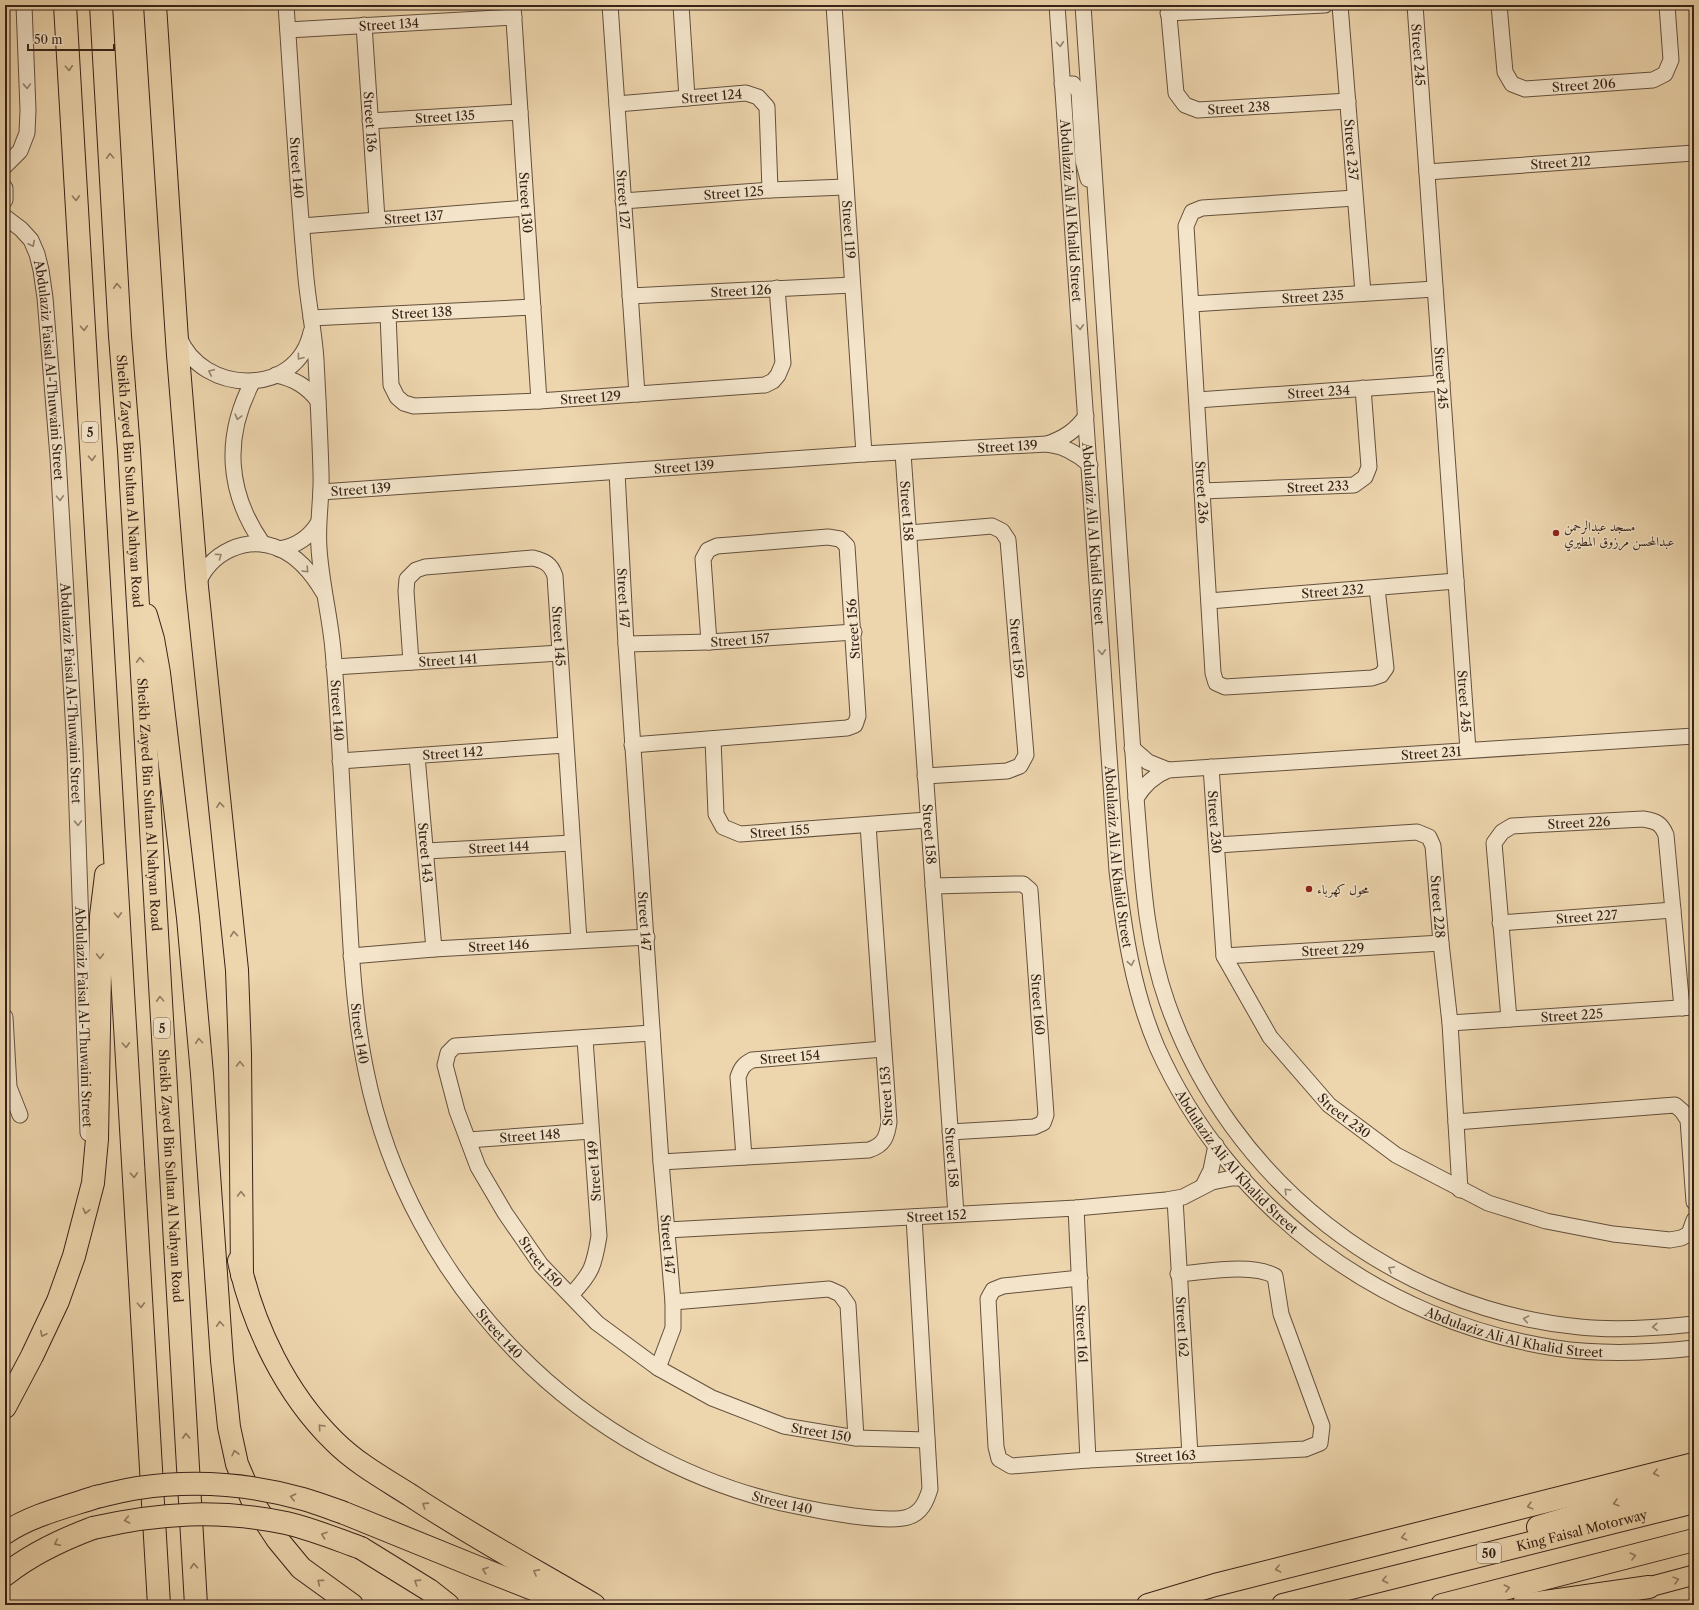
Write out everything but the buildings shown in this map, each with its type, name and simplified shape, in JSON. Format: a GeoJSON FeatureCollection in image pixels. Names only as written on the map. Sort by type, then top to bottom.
{"type":"FeatureCollection","features":[{"type":"Feature","properties":{"kind":"highway","name":"5"},"geometry":{"type":"LineString","coordinates":[[65,5],[159,1605]]}},
{"type":"Feature","properties":{"kind":"highway","name":"Sheikh Zayed Bin Sultan Al Nahyan Road"},"geometry":{"type":"LineString","coordinates":[[101,5],[120,336],[129,450],[196,1605]]}},
{"type":"Feature","properties":{"kind":"highway"},"geometry":{"type":"LineString","coordinates":[[155,5],[177,333],[197,587],[237,970],[240,1054],[242,1275]]}},
{"type":"Feature","properties":{"kind":"highway"},"geometry":{"type":"LineString","coordinates":[[136,590],[153,639],[159,673],[188,918],[202,1074],[222,1360],[229,1427],[238,1464],[254,1504],[277,1538],[302,1568],[352,1605]]}},
{"type":"Feature","properties":{"kind":"highway"},"geometry":{"type":"LineString","coordinates":[[5,1407],[32,1356],[58,1301],[74,1256],[93,1183],[97,1139],[101,916],[107,866],[114,834]]}},
{"type":"Feature","properties":{"kind":"highway"},"geometry":{"type":"LineString","coordinates":[[202,1074],[216,1125],[229,1214],[242,1275],[261,1330],[274,1361],[291,1390],[311,1417],[334,1441],[360,1463],[441,1516],[594,1605]]}},
{"type":"Feature","properties":{"kind":"highway"},"geometry":{"type":"LineString","coordinates":[[1148,1605],[1230,1581],[1694,1464]]}},
{"type":"Feature","properties":{"kind":"highway"},"geometry":{"type":"LineString","coordinates":[[1410,1573],[1458,1553],[1601,1507],[1694,1480]]}},
{"type":"Feature","properties":{"kind":"highway"},"geometry":{"type":"LineString","coordinates":[[5,1533],[16,1525],[55,1510],[96,1497],[138,1488],[172,1485],[221,1485],[263,1490],[297,1497],[344,1513],[573,1605]]}},
{"type":"Feature","properties":{"kind":"highway","name":"King Faisal Motorway"},"geometry":{"type":"LineString","coordinates":[[1283,1605],[1694,1502]]}},
{"type":"Feature","properties":{"kind":"highway"},"geometry":{"type":"LineString","coordinates":[[5,1576],[20,1564],[47,1547],[93,1528],[131,1519],[170,1514],[209,1514],[248,1517],[294,1526],[324,1534],[361,1548],[430,1590],[448,1605]]}},
{"type":"Feature","properties":{"kind":"highway"},"geometry":{"type":"LineString","coordinates":[[1442,1605],[1694,1540]]}},
{"type":"Feature","properties":{"kind":"highway"},"geometry":{"type":"LineString","coordinates":[[1523,1605],[1649,1587]]}},
{"type":"Feature","properties":{"kind":"main road"},"geometry":{"type":"LineString","coordinates":[[57,5],[67,29]]}},
{"type":"Feature","properties":{"kind":"main road"},"geometry":{"type":"LineString","coordinates":[[1570,1605],[1694,1575]]}},
{"type":"Feature","properties":{"kind":"street"},"geometry":{"type":"LineString","coordinates":[[5,166],[20,151],[27,133],[28,110],[24,5]]}},
{"type":"Feature","properties":{"kind":"street","name":"Street 140"},"geometry":{"type":"LineString","coordinates":[[286,5],[302,226],[311,324],[315,349],[321,492],[318,523],[320,560],[327,598],[334,666],[351,956],[357,1013],[366,1071],[383,1135],[408,1197],[432,1244],[478,1310],[513,1350],[572,1403],[638,1447],[686,1471],[735,1490],[761,1498],[839,1514],[898,1519],[911,1516],[917,1512],[926,1502],[930,1489],[914,1217]]}},
{"type":"Feature","properties":{"kind":"street","name":"Street 127"},"geometry":{"type":"LineString","coordinates":[[610,5],[637,394]]}},
{"type":"Feature","properties":{"kind":"street"},"geometry":{"type":"LineString","coordinates":[[681,5],[687,98]]}},
{"type":"Feature","properties":{"kind":"street","name":"Street 119"},"geometry":{"type":"LineString","coordinates":[[834,5],[845,188],[864,454]]}},
{"type":"Feature","properties":{"kind":"street","name":"Abdulaziz Ali Al Khalid Street"},"geometry":{"type":"LineString","coordinates":[[1057,5],[1117,871],[1125,933],[1134,980],[1148,1024],[1167,1067],[1194,1114],[1216,1145],[1243,1178],[1287,1223],[1331,1259],[1381,1290],[1434,1314],[1503,1337],[1556,1348],[1625,1353],[1694,1348]]}},
{"type":"Feature","properties":{"kind":"street","name":"Abdulaziz Ali Al Khalid Street"},"geometry":{"type":"LineString","coordinates":[[1083,5],[1132,748],[1149,932],[1159,978],[1174,1022],[1197,1072],[1225,1118],[1258,1160],[1294,1198],[1344,1239],[1398,1272],[1443,1294],[1490,1310],[1536,1321],[1582,1327],[1647,1327],[1694,1324]]}},
{"type":"Feature","properties":{"kind":"street"},"geometry":{"type":"LineString","coordinates":[[1168,9],[1325,5]]}},
{"type":"Feature","properties":{"kind":"street","name":"Street 237"},"geometry":{"type":"LineString","coordinates":[[1340,5],[1363,293]]}},
{"type":"Feature","properties":{"kind":"street","name":"Street 245"},"geometry":{"type":"LineString","coordinates":[[1415,5],[1468,750]]}},
{"type":"Feature","properties":{"kind":"street","name":"Street 206"},"geometry":{"type":"LineString","coordinates":[[1499,5],[1505,72],[1512,84],[1525,89],[1653,80],[1665,74],[1671,60],[1667,5]]}},
{"type":"Feature","properties":{"kind":"street","name":"Street 238"},"geometry":{"type":"LineString","coordinates":[[1168,9],[1176,93],[1186,105],[1198,110],[1348,101]]}},
{"type":"Feature","properties":{"kind":"street","name":"Street 134"},"geometry":{"type":"LineString","coordinates":[[288,30],[364,25],[513,11]]}},
{"type":"Feature","properties":{"kind":"street","name":"Street 130"},"geometry":{"type":"LineString","coordinates":[[513,11],[539,401]]}},
{"type":"Feature","properties":{"kind":"street","name":"Street 136"},"geometry":{"type":"LineString","coordinates":[[364,25],[377,219]]}},
{"type":"Feature","properties":{"kind":"street"},"geometry":{"type":"LineString","coordinates":[[1062,84],[1073,84],[1078,92],[1083,160],[1088,180],[1096,194]]}},
{"type":"Feature","properties":{"kind":"street","name":"Street 124"},"geometry":{"type":"LineString","coordinates":[[617,104],[746,93],[758,97],[767,106],[770,190]]}},
{"type":"Feature","properties":{"kind":"street","name":"Street 135"},"geometry":{"type":"LineString","coordinates":[[370,122],[520,112]]}},
{"type":"Feature","properties":{"kind":"street","name":"Street 212"},"geometry":{"type":"LineString","coordinates":[[1426,172],[1694,153]]}},
{"type":"Feature","properties":{"kind":"street"},"geometry":{"type":"LineString","coordinates":[[5,188],[5,200]]}},
{"type":"Feature","properties":{"kind":"street","name":"Street 125"},"geometry":{"type":"LineString","coordinates":[[623,202],[770,190],[845,188]]}},
{"type":"Feature","properties":{"kind":"street","name":"Street 236"},"geometry":{"type":"LineString","coordinates":[[1356,198],[1202,208],[1192,212],[1186,226],[1213,673],[1216,683],[1225,687],[1372,678],[1381,675],[1386,668],[1377,588]]}},
{"type":"Feature","properties":{"kind":"street","name":"Street 137"},"geometry":{"type":"LineString","coordinates":[[302,226],[526,208]]}},
{"type":"Feature","properties":{"kind":"street","name":"Abdulaziz Faisal Al-Thuwaini Street"},"geometry":{"type":"LineString","coordinates":[[5,217],[21,229],[31,240],[37,254],[41,270],[45,298],[58,457],[71,668],[78,823],[86,1095],[93,1183]]}},
{"type":"Feature","properties":{"kind":"street","name":"Street 126"},"geometry":{"type":"LineString","coordinates":[[630,296],[852,285]]}},
{"type":"Feature","properties":{"kind":"street","name":"Street 129"},"geometry":{"type":"LineString","coordinates":[[388,315],[391,385],[397,397],[404,403],[414,406],[539,401],[765,385],[773,381],[784,363],[777,288]]}},
{"type":"Feature","properties":{"kind":"street","name":"Street 235"},"geometry":{"type":"LineString","coordinates":[[1191,304],[1435,289]]}},
{"type":"Feature","properties":{"kind":"street","name":"Street 138"},"geometry":{"type":"LineString","coordinates":[[311,324],[388,315],[533,307]]}},
{"type":"Feature","properties":{"kind":"street","name":"Street 140"},"geometry":{"type":"LineString","coordinates":[[177,333],[180,342],[191,357],[205,369],[229,379],[253,381],[276,375],[291,367],[307,346],[311,324]]}},
{"type":"Feature","properties":{"kind":"street"},"geometry":{"type":"LineString","coordinates":[[276,375],[292,379],[300,383],[307,388],[318,401]]}},
{"type":"Feature","properties":{"kind":"street"},"geometry":{"type":"LineString","coordinates":[[253,381],[246,394],[237,421],[234,435],[233,464],[242,506],[263,544]]}},
{"type":"Feature","properties":{"kind":"street","name":"Street 234"},"geometry":{"type":"LineString","coordinates":[[1196,400],[1442,383]]}},
{"type":"Feature","properties":{"kind":"street","name":"Street 233"},"geometry":{"type":"LineString","coordinates":[[1202,491],[1354,485],[1365,477],[1369,467],[1363,388]]}},
{"type":"Feature","properties":{"kind":"street","name":"Street 139"},"geometry":{"type":"LineString","coordinates":[[1047,444],[1070,434],[1079,426],[1086,416]]}},
{"type":"Feature","properties":{"kind":"street","name":"Street 139"},"geometry":{"type":"LineString","coordinates":[[321,492],[864,454],[1047,444],[1066,448],[1083,458],[1090,465]]}},
{"type":"Feature","properties":{"kind":"street","name":"Street 158"},"geometry":{"type":"LineString","coordinates":[[903,453],[927,820],[956,1214]]}},
{"type":"Feature","properties":{"kind":"street","name":"Street 147"},"geometry":{"type":"LineString","coordinates":[[617,472],[632,745],[647,937],[661,1162],[673,1302],[673,1328],[658,1368]]}},
{"type":"Feature","properties":{"kind":"street"},"geometry":{"type":"LineString","coordinates":[[279,549],[299,542],[310,534],[318,523]]}},
{"type":"Feature","properties":{"kind":"street","name":"Street 159"},"geometry":{"type":"LineString","coordinates":[[908,533],[992,526],[1002,531],[1008,540],[1026,755],[1020,766],[1007,771],[925,776]]}},
{"type":"Feature","properties":{"kind":"street","name":"Street 156"},"geometry":{"type":"LineString","coordinates":[[632,745],[847,728],[855,725],[858,716],[854,632],[847,546],[840,539],[828,537],[717,546],[708,550],[703,559],[709,642]]}},
{"type":"Feature","properties":{"kind":"street","name":"Street 140"},"geometry":{"type":"LineString","coordinates":[[197,587],[209,564],[222,553],[242,545],[263,544],[287,553],[303,566],[327,598]]}},
{"type":"Feature","properties":{"kind":"street","name":"Street 145"},"geometry":{"type":"LineString","coordinates":[[411,662],[406,591],[407,579],[416,570],[425,567],[533,558],[544,560],[552,568],[555,576],[579,940]]}},
{"type":"Feature","properties":{"kind":"street","name":"Street 232"},"geometry":{"type":"LineString","coordinates":[[1209,601],[1456,582]]}},
{"type":"Feature","properties":{"kind":"street"},"geometry":{"type":"LineString","coordinates":[[1098,595],[1110,598],[1122,594]]}},
{"type":"Feature","properties":{"kind":"street"},"geometry":{"type":"LineString","coordinates":[[1100,618],[1111,613],[1124,616]]}},
{"type":"Feature","properties":{"kind":"street","name":"Street 157"},"geometry":{"type":"LineString","coordinates":[[626,644],[709,642],[854,632]]}},
{"type":"Feature","properties":{"kind":"street","name":"Street 141"},"geometry":{"type":"LineString","coordinates":[[334,666],[560,653]]}},
{"type":"Feature","properties":{"kind":"street","name":"Street 231"},"geometry":{"type":"LineString","coordinates":[[1136,798],[1146,784],[1156,776],[1168,770],[1694,736]]}},
{"type":"Feature","properties":{"kind":"street","name":"Street 155"},"geometry":{"type":"LineString","coordinates":[[713,739],[716,814],[723,827],[740,834],[927,820]]}},
{"type":"Feature","properties":{"kind":"street","name":"Street 142"},"geometry":{"type":"LineString","coordinates":[[340,761],[565,745]]}},
{"type":"Feature","properties":{"kind":"street","name":"Street 231"},"geometry":{"type":"LineString","coordinates":[[1132,748],[1148,762],[1168,770]]}},
{"type":"Feature","properties":{"kind":"street","name":"Street 143"},"geometry":{"type":"LineString","coordinates":[[417,756],[434,950]]}},
{"type":"Feature","properties":{"kind":"street","name":"Street 230"},"geometry":{"type":"LineString","coordinates":[[1211,767],[1224,956],[1270,1037],[1329,1105],[1396,1155],[1460,1190],[1488,1203],[1546,1221],[1613,1234],[1670,1240],[1681,1238],[1689,1234],[1694,1220]]}},
{"type":"Feature","properties":{"kind":"street","name":"Street 226"},"geometry":{"type":"LineString","coordinates":[[1509,1019],[1494,843],[1502,832],[1512,826],[1643,819],[1651,820],[1662,826],[1666,835],[1673,910],[1688,1007]]}},
{"type":"Feature","properties":{"kind":"street","name":"Street 153"},"geometry":{"type":"LineString","coordinates":[[661,1162],[869,1150],[878,1148],[884,1142],[889,1122],[868,825]]}},
{"type":"Feature","properties":{"kind":"street","name":"Street 228"},"geometry":{"type":"LineString","coordinates":[[1217,845],[1416,832],[1429,837],[1433,846],[1441,943],[1450,1023],[1460,1190]]}},
{"type":"Feature","properties":{"kind":"street","name":"Street 144"},"geometry":{"type":"LineString","coordinates":[[426,851],[572,843]]}},
{"type":"Feature","properties":{"kind":"street","name":"Street 160"},"geometry":{"type":"LineString","coordinates":[[933,886],[1023,884],[1030,890],[1046,1115],[1043,1123],[1034,1127],[950,1132]]}},
{"type":"Feature","properties":{"kind":"street","name":"Street 227"},"geometry":{"type":"LineString","coordinates":[[1500,923],[1673,910]]}},
{"type":"Feature","properties":{"kind":"street","name":"Street 146"},"geometry":{"type":"LineString","coordinates":[[351,956],[579,940],[647,937]]}},
{"type":"Feature","properties":{"kind":"street","name":"Street 229"},"geometry":{"type":"LineString","coordinates":[[1224,956],[1441,943]]}},
{"type":"Feature","properties":{"kind":"street","name":"Street 225"},"geometry":{"type":"LineString","coordinates":[[1450,1023],[1688,1007]]}},
{"type":"Feature","properties":{"kind":"street"},"geometry":{"type":"LineString","coordinates":[[5,1017],[9,1087],[20,1115]]}},
{"type":"Feature","properties":{"kind":"street","name":"Street 150"},"geometry":{"type":"LineString","coordinates":[[652,1033],[455,1046],[448,1053],[445,1065],[457,1111],[478,1167],[505,1213],[541,1265],[597,1323],[658,1368],[712,1398],[784,1426],[856,1438],[927,1440]]}},
{"type":"Feature","properties":{"kind":"street","name":"Street 149"},"geometry":{"type":"LineString","coordinates":[[571,1295],[587,1278],[595,1260],[599,1236],[585,1038]]}},
{"type":"Feature","properties":{"kind":"street","name":"Street 154"},"geometry":{"type":"LineString","coordinates":[[744,1157],[738,1077],[741,1068],[746,1063],[752,1060],[883,1049]]}},
{"type":"Feature","properties":{"kind":"street"},"geometry":{"type":"LineString","coordinates":[[1456,1122],[1675,1105],[1682,1111],[1688,1120],[1694,1202]]}},
{"type":"Feature","properties":{"kind":"street","name":"Street 148"},"geometry":{"type":"LineString","coordinates":[[468,1140],[591,1131]]}},
{"type":"Feature","properties":{"kind":"street"},"geometry":{"type":"LineString","coordinates":[[1203,1186],[1211,1170],[1216,1145]]}},
{"type":"Feature","properties":{"kind":"street","name":"Street 152"},"geometry":{"type":"LineString","coordinates":[[667,1230],[1076,1208],[1175,1199],[1193,1192],[1203,1186],[1222,1180],[1243,1178]]}},
{"type":"Feature","properties":{"kind":"street","name":"Street 162"},"geometry":{"type":"LineString","coordinates":[[1175,1199],[1178,1274],[1190,1455]]}},
{"type":"Feature","properties":{"kind":"street","name":"Street 161"},"geometry":{"type":"LineString","coordinates":[[1076,1208],[1088,1460]]}},
{"type":"Feature","properties":{"kind":"street","name":"Street 163"},"geometry":{"type":"LineString","coordinates":[[1080,1278],[1003,1286],[993,1290],[988,1299],[996,1447],[999,1459],[1011,1466],[1088,1460],[1305,1449],[1320,1443],[1322,1426],[1281,1314],[1275,1276],[1266,1271],[1250,1269],[1178,1274]]}},
{"type":"Feature","properties":{"kind":"street"},"geometry":{"type":"LineString","coordinates":[[673,1302],[829,1289],[840,1294],[848,1305],[856,1438]]}},
{"type":"Feature","properties":{"kind":"place","name":"مسجد عبدالرحمن عبدالمحسن مرزوق المطيري"},"geometry":{"type":"Point","coordinates":[1556,533]}},
{"type":"Feature","properties":{"kind":"place","name":"محول كهرباء"},"geometry":{"type":"Point","coordinates":[1309,889]}}]}
